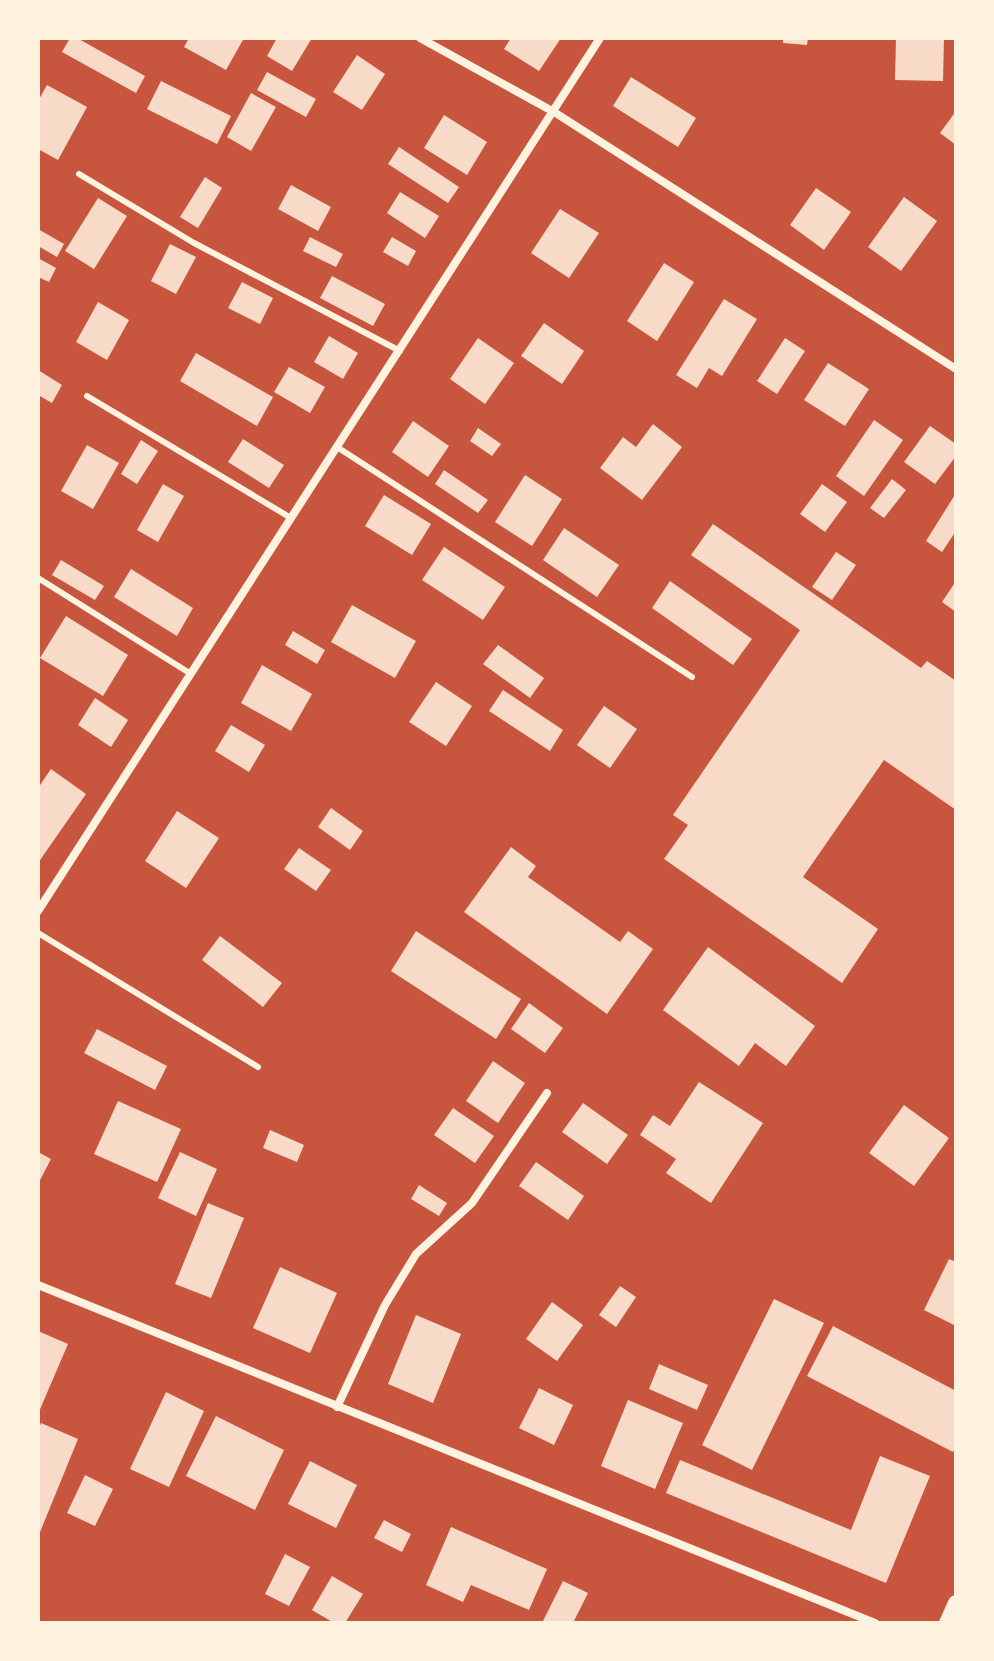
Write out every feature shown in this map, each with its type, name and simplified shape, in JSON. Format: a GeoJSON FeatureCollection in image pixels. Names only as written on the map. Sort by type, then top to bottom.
{"type":"FeatureCollection","features":[{"type":"Feature","properties":{"kind":"main road"},"geometry":{"type":"LineString","coordinates":[[947,1623],[956,1603]]}},
{"type":"Feature","properties":{"kind":"street"},"geometry":{"type":"LineString","coordinates":[[420,38],[554,112],[956,369]]}},
{"type":"Feature","properties":{"kind":"street"},"geometry":{"type":"LineString","coordinates":[[38,911],[600,38]]}},
{"type":"Feature","properties":{"kind":"street"},"geometry":{"type":"LineString","coordinates":[[337,1407],[385,1305],[416,1254],[472,1203],[547,1093]]}},
{"type":"Feature","properties":{"kind":"street"},"geometry":{"type":"LineString","coordinates":[[38,1285],[875,1623]]}},
{"type":"Feature","properties":{"kind":"lane"},"geometry":{"type":"LineString","coordinates":[[79,174],[194,243],[400,351]]}},
{"type":"Feature","properties":{"kind":"lane"},"geometry":{"type":"LineString","coordinates":[[87,396],[291,518]]}},
{"type":"Feature","properties":{"kind":"lane"},"geometry":{"type":"LineString","coordinates":[[337,447],[692,677]]}},
{"type":"Feature","properties":{"kind":"lane"},"geometry":{"type":"LineString","coordinates":[[38,578],[191,674]]}},
{"type":"Feature","properties":{"kind":"lane"},"geometry":{"type":"LineString","coordinates":[[38,933],[258,1067]]}},
{"type":"Feature","properties":{"kind":"building"},"geometry":{"type":"Polygon","coordinates":[[[70,38],[77,38],[145,76],[136,93],[62,52],[70,38]]]}},
{"type":"Feature","properties":{"kind":"building"},"geometry":{"type":"Polygon","coordinates":[[[189,38],[244,38],[226,70],[184,47],[189,38]]]}},
{"type":"Feature","properties":{"kind":"building"},"geometry":{"type":"Polygon","coordinates":[[[277,38],[312,38],[292,71],[267,56],[277,38]]]}},
{"type":"Feature","properties":{"kind":"building"},"geometry":{"type":"Polygon","coordinates":[[[511,38],[561,38],[539,71],[504,49],[511,38]]]}},
{"type":"Feature","properties":{"kind":"building"},"geometry":{"type":"Polygon","coordinates":[[[783,38],[808,38],[807,45],[783,43],[783,38]]]}},
{"type":"Feature","properties":{"kind":"building"},"geometry":{"type":"Polygon","coordinates":[[[896,38],[944,38],[943,81],[895,80],[896,38]]]}},
{"type":"Feature","properties":{"kind":"building"},"geometry":{"type":"Polygon","coordinates":[[[357,55],[385,74],[362,110],[333,92],[357,55]]]}},
{"type":"Feature","properties":{"kind":"building"},"geometry":{"type":"Polygon","coordinates":[[[267,72],[316,99],[306,117],[257,90],[267,72]]]}},
{"type":"Feature","properties":{"kind":"building"},"geometry":{"type":"Polygon","coordinates":[[[631,77],[696,118],[678,147],[613,106],[631,77]]]}},
{"type":"Feature","properties":{"kind":"building"},"geometry":{"type":"Polygon","coordinates":[[[161,81],[231,116],[217,144],[147,109],[161,81]]]}},
{"type":"Feature","properties":{"kind":"building"},"geometry":{"type":"Polygon","coordinates":[[[47,85],[87,107],[58,160],[38,149],[38,101],[47,85]]]}},
{"type":"Feature","properties":{"kind":"building"},"geometry":{"type":"Polygon","coordinates":[[[251,93],[276,107],[251,151],[227,137],[251,93]]]}},
{"type":"Feature","properties":{"kind":"building"},"geometry":{"type":"Polygon","coordinates":[[[956,111],[956,145],[940,133],[956,111]]]}},
{"type":"Feature","properties":{"kind":"building"},"geometry":{"type":"Polygon","coordinates":[[[444,115],[487,142],[467,175],[424,148],[444,115]]]}},
{"type":"Feature","properties":{"kind":"building"},"geometry":{"type":"Polygon","coordinates":[[[399,147],[459,187],[448,203],[388,164],[399,147]]]}},
{"type":"Feature","properties":{"kind":"building"},"geometry":{"type":"Polygon","coordinates":[[[205,177],[222,188],[198,228],[180,217],[205,177]]]}},
{"type":"Feature","properties":{"kind":"building"},"geometry":{"type":"Polygon","coordinates":[[[291,185],[331,207],[318,231],[278,209],[291,185]]]}},
{"type":"Feature","properties":{"kind":"building"},"geometry":{"type":"Polygon","coordinates":[[[816,188],[851,212],[824,250],[790,225],[816,188]]]}},
{"type":"Feature","properties":{"kind":"building"},"geometry":{"type":"Polygon","coordinates":[[[400,192],[439,216],[425,238],[387,213],[400,192]]]}},
{"type":"Feature","properties":{"kind":"building"},"geometry":{"type":"Polygon","coordinates":[[[904,197],[937,221],[901,271],[868,247],[904,197]]]}},
{"type":"Feature","properties":{"kind":"building"},"geometry":{"type":"Polygon","coordinates":[[[98,198],[127,216],[94,269],[65,251],[98,198]]]}},
{"type":"Feature","properties":{"kind":"building"},"geometry":{"type":"Polygon","coordinates":[[[560,209],[599,233],[569,278],[531,253],[560,209]]]}},
{"type":"Feature","properties":{"kind":"building"},"geometry":{"type":"Polygon","coordinates":[[[38,229],[64,244],[57,257],[38,246],[38,229]]]}},
{"type":"Feature","properties":{"kind":"building"},"geometry":{"type":"Polygon","coordinates":[[[310,237],[343,254],[336,267],[303,251],[310,237]]]}},
{"type":"Feature","properties":{"kind":"building"},"geometry":{"type":"Polygon","coordinates":[[[392,237],[416,251],[408,266],[383,252],[392,237]]]}},
{"type":"Feature","properties":{"kind":"building"},"geometry":{"type":"Polygon","coordinates":[[[170,244],[196,257],[176,294],[151,281],[170,244]]]}},
{"type":"Feature","properties":{"kind":"building"},"geometry":{"type":"Polygon","coordinates":[[[38,258],[56,268],[49,282],[38,277],[38,258]]]}},
{"type":"Feature","properties":{"kind":"building"},"geometry":{"type":"Polygon","coordinates":[[[664,263],[694,282],[657,341],[627,321],[664,263]]]}},
{"type":"Feature","properties":{"kind":"building"},"geometry":{"type":"Polygon","coordinates":[[[332,276],[385,304],[373,326],[320,298],[332,276]]]}},
{"type":"Feature","properties":{"kind":"building"},"geometry":{"type":"Polygon","coordinates":[[[242,282],[273,298],[260,324],[228,308],[242,282]]]}},
{"type":"Feature","properties":{"kind":"building"},"geometry":{"type":"Polygon","coordinates":[[[724,299],[757,319],[722,376],[709,368],[697,388],[676,375],[724,299]]]}},
{"type":"Feature","properties":{"kind":"building"},"geometry":{"type":"Polygon","coordinates":[[[98,302],[129,320],[107,360],[76,342],[98,302]]]}},
{"type":"Feature","properties":{"kind":"building"},"geometry":{"type":"Polygon","coordinates":[[[544,323],[584,351],[562,384],[521,356],[544,323]]]}},
{"type":"Feature","properties":{"kind":"building"},"geometry":{"type":"Polygon","coordinates":[[[329,336],[358,353],[343,379],[314,362],[329,336]]]}},
{"type":"Feature","properties":{"kind":"building"},"geometry":{"type":"Polygon","coordinates":[[[478,338],[514,363],[485,404],[450,379],[478,338]]]}},
{"type":"Feature","properties":{"kind":"building"},"geometry":{"type":"Polygon","coordinates":[[[785,338],[805,351],[777,394],[757,381],[785,338]]]}},
{"type":"Feature","properties":{"kind":"building"},"geometry":{"type":"Polygon","coordinates":[[[196,353],[273,397],[257,426],[180,381],[196,353]]]}},
{"type":"Feature","properties":{"kind":"building"},"geometry":{"type":"Polygon","coordinates":[[[828,363],[869,389],[845,426],[804,400],[828,363]]]}},
{"type":"Feature","properties":{"kind":"building"},"geometry":{"type":"Polygon","coordinates":[[[289,367],[325,387],[310,413],[274,392],[289,367]]]}},
{"type":"Feature","properties":{"kind":"building"},"geometry":{"type":"Polygon","coordinates":[[[38,370],[62,385],[52,403],[38,395],[38,370]]]}},
{"type":"Feature","properties":{"kind":"building"},"geometry":{"type":"Polygon","coordinates":[[[874,420],[903,440],[864,496],[836,476],[874,420]]]}},
{"type":"Feature","properties":{"kind":"building"},"geometry":{"type":"Polygon","coordinates":[[[413,421],[449,446],[428,477],[392,452],[413,421]]]}},
{"type":"Feature","properties":{"kind":"building"},"geometry":{"type":"Polygon","coordinates":[[[653,424],[682,447],[642,500],[600,468],[623,437],[636,447],[653,424]]]}},
{"type":"Feature","properties":{"kind":"building"},"geometry":{"type":"Polygon","coordinates":[[[930,426],[956,444],[956,456],[935,484],[904,462],[930,426]]]}},
{"type":"Feature","properties":{"kind":"building"},"geometry":{"type":"Polygon","coordinates":[[[478,428],[501,444],[492,456],[470,441],[478,428]]]}},
{"type":"Feature","properties":{"kind":"building"},"geometry":{"type":"Polygon","coordinates":[[[243,439],[284,465],[269,488],[228,462],[243,439]]]}},
{"type":"Feature","properties":{"kind":"building"},"geometry":{"type":"Polygon","coordinates":[[[141,440],[158,451],[137,484],[121,474],[141,440]]]}},
{"type":"Feature","properties":{"kind":"building"},"geometry":{"type":"Polygon","coordinates":[[[87,445],[119,463],[93,509],[61,491],[87,445]]]}},
{"type":"Feature","properties":{"kind":"building"},"geometry":{"type":"Polygon","coordinates":[[[444,470],[488,500],[478,513],[435,484],[444,470]]]}},
{"type":"Feature","properties":{"kind":"building"},"geometry":{"type":"Polygon","coordinates":[[[525,475],[562,499],[532,546],[495,522],[525,475]]]}},
{"type":"Feature","properties":{"kind":"building"},"geometry":{"type":"Polygon","coordinates":[[[892,479],[906,490],[884,518],[870,508],[892,479]]]}},
{"type":"Feature","properties":{"kind":"building"},"geometry":{"type":"Polygon","coordinates":[[[163,484],[184,496],[158,542],[137,530],[163,484]]]}},
{"type":"Feature","properties":{"kind":"building"},"geometry":{"type":"Polygon","coordinates":[[[822,484],[847,502],[825,532],[800,514],[822,484]]]}},
{"type":"Feature","properties":{"kind":"building"},"geometry":{"type":"Polygon","coordinates":[[[956,493],[956,531],[942,552],[926,541],[956,493]]]}},
{"type":"Feature","properties":{"kind":"building"},"geometry":{"type":"Polygon","coordinates":[[[384,495],[431,524],[412,555],[365,526],[384,495]]]}},
{"type":"Feature","properties":{"kind":"building"},"geometry":{"type":"Polygon","coordinates":[[[713,524],[921,668],[927,661],[956,681],[956,810],[884,760],[803,877],[878,929],[842,983],[664,859],[688,825],[673,815],[800,630],[691,555],[713,524]]]}},
{"type":"Feature","properties":{"kind":"building"},"geometry":{"type":"Polygon","coordinates":[[[564,528],[619,565],[597,597],[543,560],[564,528]]]}},
{"type":"Feature","properties":{"kind":"building"},"geometry":{"type":"Polygon","coordinates":[[[444,547],[505,587],[483,620],[422,580],[444,547]]]}},
{"type":"Feature","properties":{"kind":"building"},"geometry":{"type":"Polygon","coordinates":[[[836,552],[856,565],[832,600],[812,587],[836,552]]]}},
{"type":"Feature","properties":{"kind":"building"},"geometry":{"type":"Polygon","coordinates":[[[61,560],[104,586],[95,600],[52,575],[61,560]]]}},
{"type":"Feature","properties":{"kind":"building"},"geometry":{"type":"Polygon","coordinates":[[[131,569],[193,608],[177,636],[114,597],[131,569]]]}},
{"type":"Feature","properties":{"kind":"building"},"geometry":{"type":"Polygon","coordinates":[[[670,581],[752,639],[733,665],[652,608],[670,581]]]}},
{"type":"Feature","properties":{"kind":"building"},"geometry":{"type":"Polygon","coordinates":[[[956,581],[956,612],[942,602],[956,581]]]}},
{"type":"Feature","properties":{"kind":"building"},"geometry":{"type":"Polygon","coordinates":[[[352,605],[416,641],[395,678],[331,642],[352,605]]]}},
{"type":"Feature","properties":{"kind":"building"},"geometry":{"type":"Polygon","coordinates":[[[66,616],[128,655],[103,696],[40,658],[66,616]]]}},
{"type":"Feature","properties":{"kind":"building"},"geometry":{"type":"Polygon","coordinates":[[[293,631],[325,650],[317,664],[285,645],[293,631]]]}},
{"type":"Feature","properties":{"kind":"building"},"geometry":{"type":"Polygon","coordinates":[[[498,645],[544,678],[530,698],[483,664],[498,645]]]}},
{"type":"Feature","properties":{"kind":"building"},"geometry":{"type":"Polygon","coordinates":[[[262,665],[312,694],[291,731],[241,703],[262,665]]]}},
{"type":"Feature","properties":{"kind":"building"},"geometry":{"type":"Polygon","coordinates":[[[436,682],[472,706],[446,746],[409,722],[436,682]]]}},
{"type":"Feature","properties":{"kind":"building"},"geometry":{"type":"Polygon","coordinates":[[[503,690],[563,730],[550,751],[489,711],[503,690]]]}},
{"type":"Feature","properties":{"kind":"building"},"geometry":{"type":"Polygon","coordinates":[[[95,698],[128,720],[111,747],[78,725],[95,698]]]}},
{"type":"Feature","properties":{"kind":"building"},"geometry":{"type":"Polygon","coordinates":[[[604,706],[637,729],[610,768],[577,745],[604,706]]]}},
{"type":"Feature","properties":{"kind":"building"},"geometry":{"type":"Polygon","coordinates":[[[231,725],[265,745],[249,772],[215,751],[231,725]]]}},
{"type":"Feature","properties":{"kind":"building"},"geometry":{"type":"Polygon","coordinates":[[[51,769],[86,794],[38,863],[38,788],[51,769]]]}},
{"type":"Feature","properties":{"kind":"building"},"geometry":{"type":"Polygon","coordinates":[[[331,808],[363,831],[350,850],[318,827],[331,808]]]}},
{"type":"Feature","properties":{"kind":"building"},"geometry":{"type":"Polygon","coordinates":[[[177,811],[219,838],[186,888],[145,861],[177,811]]]}},
{"type":"Feature","properties":{"kind":"building"},"geometry":{"type":"Polygon","coordinates":[[[511,847],[536,866],[528,877],[620,942],[628,931],[653,949],[607,1014],[464,912],[511,847]]]}},
{"type":"Feature","properties":{"kind":"building"},"geometry":{"type":"Polygon","coordinates":[[[299,848],[331,870],[316,891],[284,869],[299,848]]]}},
{"type":"Feature","properties":{"kind":"building"},"geometry":{"type":"Polygon","coordinates":[[[416,931],[521,999],[496,1039],[391,971],[416,931]]]}},
{"type":"Feature","properties":{"kind":"building"},"geometry":{"type":"Polygon","coordinates":[[[220,936],[282,983],[263,1007],[202,960],[220,936]]]}},
{"type":"Feature","properties":{"kind":"building"},"geometry":{"type":"Polygon","coordinates":[[[708,947],[815,1026],[786,1066],[755,1043],[739,1066],[663,1010],[708,947]]]}},
{"type":"Feature","properties":{"kind":"building"},"geometry":{"type":"Polygon","coordinates":[[[529,1003],[563,1028],[545,1053],[511,1029],[529,1003]]]}},
{"type":"Feature","properties":{"kind":"building"},"geometry":{"type":"Polygon","coordinates":[[[97,1029],[167,1066],[155,1090],[84,1053],[97,1029]]]}},
{"type":"Feature","properties":{"kind":"building"},"geometry":{"type":"Polygon","coordinates":[[[493,1061],[525,1083],[498,1123],[466,1101],[493,1061]]]}},
{"type":"Feature","properties":{"kind":"building"},"geometry":{"type":"Polygon","coordinates":[[[699,1082],[763,1123],[711,1203],[666,1173],[676,1159],[640,1135],[653,1115],[670,1126],[699,1082]]]}},
{"type":"Feature","properties":{"kind":"building"},"geometry":{"type":"Polygon","coordinates":[[[118,1101],[181,1129],[157,1182],[94,1154],[118,1101]]]}},
{"type":"Feature","properties":{"kind":"building"},"geometry":{"type":"Polygon","coordinates":[[[583,1103],[628,1135],[607,1164],[562,1132],[583,1103]]]}},
{"type":"Feature","properties":{"kind":"building"},"geometry":{"type":"Polygon","coordinates":[[[904,1105],[949,1138],[914,1186],[869,1153],[904,1105]]]}},
{"type":"Feature","properties":{"kind":"building"},"geometry":{"type":"Polygon","coordinates":[[[453,1108],[494,1136],[475,1163],[434,1135],[453,1108]]]}},
{"type":"Feature","properties":{"kind":"building"},"geometry":{"type":"Polygon","coordinates":[[[270,1130],[304,1145],[297,1162],[263,1148],[270,1130]]]}},
{"type":"Feature","properties":{"kind":"building"},"geometry":{"type":"Polygon","coordinates":[[[38,1152],[51,1159],[38,1184],[38,1152]]]}},
{"type":"Feature","properties":{"kind":"building"},"geometry":{"type":"Polygon","coordinates":[[[180,1152],[217,1169],[196,1216],[158,1198],[180,1152]]]}},
{"type":"Feature","properties":{"kind":"building"},"geometry":{"type":"Polygon","coordinates":[[[536,1162],[584,1196],[568,1220],[519,1186],[536,1162]]]}},
{"type":"Feature","properties":{"kind":"building"},"geometry":{"type":"Polygon","coordinates":[[[419,1185],[447,1203],[439,1216],[411,1199],[419,1185]]]}},
{"type":"Feature","properties":{"kind":"building"},"geometry":{"type":"Polygon","coordinates":[[[208,1203],[244,1218],[211,1298],[175,1284],[208,1203]]]}},
{"type":"Feature","properties":{"kind":"building"},"geometry":{"type":"Polygon","coordinates":[[[949,1259],[956,1262],[956,1326],[924,1310],[949,1259]]]}},
{"type":"Feature","properties":{"kind":"building"},"geometry":{"type":"Polygon","coordinates":[[[280,1267],[337,1293],[310,1353],[253,1328],[280,1267]]]}},
{"type":"Feature","properties":{"kind":"building"},"geometry":{"type":"Polygon","coordinates":[[[620,1286],[636,1297],[616,1327],[599,1315],[620,1286]]]}},
{"type":"Feature","properties":{"kind":"building"},"geometry":{"type":"Polygon","coordinates":[[[774,1299],[824,1323],[752,1470],[702,1445],[774,1299]]]}},
{"type":"Feature","properties":{"kind":"building"},"geometry":{"type":"Polygon","coordinates":[[[552,1302],[583,1325],[557,1361],[526,1339],[552,1302]]]}},
{"type":"Feature","properties":{"kind":"building"},"geometry":{"type":"Polygon","coordinates":[[[416,1315],[461,1334],[433,1403],[388,1384],[416,1315]]]}},
{"type":"Feature","properties":{"kind":"building"},"geometry":{"type":"Polygon","coordinates":[[[833,1326],[956,1391],[956,1446],[953,1452],[807,1376],[833,1326]]]}},
{"type":"Feature","properties":{"kind":"building"},"geometry":{"type":"Polygon","coordinates":[[[38,1331],[68,1344],[38,1414],[38,1331]]]}},
{"type":"Feature","properties":{"kind":"building"},"geometry":{"type":"Polygon","coordinates":[[[659,1364],[708,1385],[697,1410],[649,1389],[659,1364]]]}},
{"type":"Feature","properties":{"kind":"building"},"geometry":{"type":"Polygon","coordinates":[[[539,1388],[573,1405],[554,1445],[519,1428],[539,1388]]]}},
{"type":"Feature","properties":{"kind":"building"},"geometry":{"type":"Polygon","coordinates":[[[166,1392],[204,1411],[169,1487],[130,1469],[166,1392]]]}},
{"type":"Feature","properties":{"kind":"building"},"geometry":{"type":"Polygon","coordinates":[[[628,1400],[683,1423],[655,1489],[601,1466],[628,1400]]]}},
{"type":"Feature","properties":{"kind":"building"},"geometry":{"type":"Polygon","coordinates":[[[216,1416],[284,1450],[255,1510],[186,1476],[216,1416]]]}},
{"type":"Feature","properties":{"kind":"building"},"geometry":{"type":"Polygon","coordinates":[[[41,1423],[78,1439],[38,1537],[38,1431],[41,1423]]]}},
{"type":"Feature","properties":{"kind":"building"},"geometry":{"type":"Polygon","coordinates":[[[880,1456],[930,1476],[886,1583],[666,1493],[680,1460],[851,1530],[880,1456]]]}},
{"type":"Feature","properties":{"kind":"building"},"geometry":{"type":"Polygon","coordinates":[[[310,1461],[357,1485],[336,1528],[288,1504],[310,1461]]]}},
{"type":"Feature","properties":{"kind":"building"},"geometry":{"type":"Polygon","coordinates":[[[85,1475],[113,1489],[95,1526],[67,1513],[85,1475]]]}},
{"type":"Feature","properties":{"kind":"building"},"geometry":{"type":"Polygon","coordinates":[[[384,1520],[411,1534],[402,1552],[374,1538],[384,1520]]]}},
{"type":"Feature","properties":{"kind":"building"},"geometry":{"type":"Polygon","coordinates":[[[451,1527],[547,1569],[529,1610],[471,1585],[463,1602],[426,1585],[451,1527]]]}},
{"type":"Feature","properties":{"kind":"building"},"geometry":{"type":"Polygon","coordinates":[[[285,1554],[310,1567],[289,1606],[265,1594],[285,1554]]]}},
{"type":"Feature","properties":{"kind":"building"},"geometry":{"type":"Polygon","coordinates":[[[332,1576],[363,1594],[345,1623],[334,1623],[312,1610],[332,1576]]]}},
{"type":"Feature","properties":{"kind":"building"},"geometry":{"type":"Polygon","coordinates":[[[563,1581],[588,1593],[573,1623],[542,1623],[563,1581]]]}}]}
